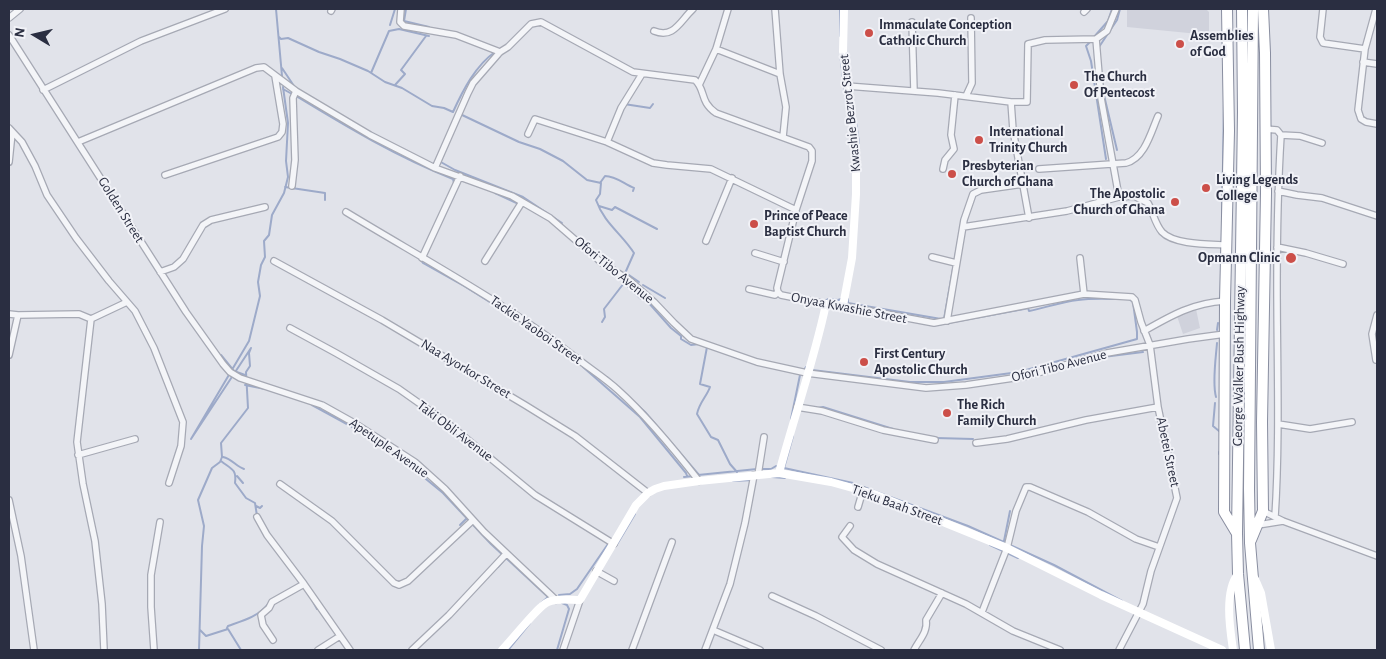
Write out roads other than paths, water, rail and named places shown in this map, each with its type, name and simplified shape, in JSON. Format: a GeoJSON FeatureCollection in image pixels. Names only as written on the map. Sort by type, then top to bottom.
{"type":"FeatureCollection","features":[{"type":"Feature","properties":{"kind":"highway"},"geometry":{"type":"LineString","coordinates":[[1227,9],[1229,131],[1225,301],[1224,512],[1237,533]]}},
{"type":"Feature","properties":{"kind":"highway","name":"George Walker Bush Highway"},"geometry":{"type":"LineString","coordinates":[[1242,9],[1243,95],[1237,533],[1238,574],[1245,650]]}},
{"type":"Feature","properties":{"kind":"highway","name":"George Walker Bush Highway"},"geometry":{"type":"LineString","coordinates":[[1253,9],[1249,488],[1250,543],[1259,650]]}},
{"type":"Feature","properties":{"kind":"highway"},"geometry":{"type":"LineString","coordinates":[[1250,543],[1263,510],[1262,422],[1266,193],[1263,9]]}},
{"type":"Feature","properties":{"kind":"highway"},"geometry":{"type":"LineString","coordinates":[[1224,512],[1238,479]]}},
{"type":"Feature","properties":{"kind":"highway"},"geometry":{"type":"LineString","coordinates":[[1249,488],[1263,510]]}},
{"type":"Feature","properties":{"kind":"street"},"geometry":{"type":"LineString","coordinates":[[9,18],[20,9]]}},
{"type":"Feature","properties":{"kind":"street"},"geometry":{"type":"LineString","coordinates":[[44,90],[142,41],[225,9]]}},
{"type":"Feature","properties":{"kind":"street"},"geometry":{"type":"LineString","coordinates":[[401,9],[401,24],[404,26],[456,35],[500,52]]}},
{"type":"Feature","properties":{"kind":"street"},"geometry":{"type":"LineString","coordinates":[[654,31],[664,34],[670,32],[693,9]]}},
{"type":"Feature","properties":{"kind":"street"},"geometry":{"type":"LineString","coordinates":[[435,168],[473,83],[500,52],[531,24],[541,22],[624,68],[642,74],[690,78],[699,85],[716,49],[728,9]]}},
{"type":"Feature","properties":{"kind":"street"},"geometry":{"type":"LineString","coordinates":[[775,9],[780,74],[786,107],[783,137]]}},
{"type":"Feature","properties":{"kind":"street","name":"Kwashie Bezrot Street"},"geometry":{"type":"LineString","coordinates":[[844,9],[843,52],[856,149],[856,194],[852,258],[844,306]]}},
{"type":"Feature","properties":{"kind":"street"},"geometry":{"type":"LineString","coordinates":[[847,86],[1027,102],[1028,44],[1045,40],[1096,39],[1107,31],[1116,9]]}},
{"type":"Feature","properties":{"kind":"street"},"geometry":{"type":"LineString","coordinates":[[1324,9],[1320,37],[1322,43],[1365,49]]}},
{"type":"Feature","properties":{"kind":"street"},"geometry":{"type":"LineString","coordinates":[[1376,9],[1365,49],[1359,114],[1361,120],[1377,124]]}},
{"type":"Feature","properties":{"kind":"street"},"geometry":{"type":"LineString","coordinates":[[966,96],[972,83],[972,18]]}},
{"type":"Feature","properties":{"kind":"street"},"geometry":{"type":"LineString","coordinates":[[912,22],[914,91]]}},
{"type":"Feature","properties":{"kind":"street","name":"Golden Street"},"geometry":{"type":"LineString","coordinates":[[9,34],[160,272],[223,364],[230,372],[240,378]]}},
{"type":"Feature","properties":{"kind":"street"},"geometry":{"type":"LineString","coordinates":[[1096,39],[1101,98],[1119,197]]}},
{"type":"Feature","properties":{"kind":"street"},"geometry":{"type":"LineString","coordinates":[[716,49],[780,74]]}},
{"type":"Feature","properties":{"kind":"street"},"geometry":{"type":"LineString","coordinates":[[1363,62],[1377,64]]}},
{"type":"Feature","properties":{"kind":"street","name":"Ofori Tibo Avenue"},"geometry":{"type":"LineString","coordinates":[[78,142],[260,67],[268,69],[296,90],[370,135],[435,168],[460,176],[522,202],[550,218],[597,259],[624,276],[654,302],[691,339],[757,362],[807,373],[917,388],[944,387],[1027,376],[1087,358],[1150,345],[1225,334]]}},
{"type":"Feature","properties":{"kind":"street"},"geometry":{"type":"LineString","coordinates":[[607,142],[620,108],[642,74]]}},
{"type":"Feature","properties":{"kind":"street"},"geometry":{"type":"LineString","coordinates":[[165,175],[278,137],[282,132],[283,124],[275,76]]}},
{"type":"Feature","properties":{"kind":"street","name":"Onyaa Kwashie Street"},"geometry":{"type":"LineString","coordinates":[[699,85],[706,104],[716,113],[809,147],[813,156],[796,210],[778,288],[778,292],[781,295],[934,323],[1084,294],[1132,297],[1137,306]]}},
{"type":"Feature","properties":{"kind":"street"},"geometry":{"type":"LineString","coordinates":[[292,186],[295,160],[293,98],[296,90]]}},
{"type":"Feature","properties":{"kind":"street"},"geometry":{"type":"LineString","coordinates":[[942,169],[945,160],[954,149],[951,135],[955,95]]}},
{"type":"Feature","properties":{"kind":"street"},"geometry":{"type":"LineString","coordinates":[[1011,102],[1013,130],[1029,218]]}},
{"type":"Feature","properties":{"kind":"street"},"geometry":{"type":"LineString","coordinates":[[1039,169],[1133,162],[1142,152],[1158,116]]}},
{"type":"Feature","properties":{"kind":"street"},"geometry":{"type":"LineString","coordinates":[[528,134],[535,119],[607,142],[654,163],[711,169],[796,210]]}},
{"type":"Feature","properties":{"kind":"street"},"geometry":{"type":"LineString","coordinates":[[9,122],[11,131],[9,162]]}},
{"type":"Feature","properties":{"kind":"street"},"geometry":{"type":"LineString","coordinates":[[1265,129],[1277,130],[1281,135],[1277,247],[1278,424],[1275,517]]}},
{"type":"Feature","properties":{"kind":"street"},"geometry":{"type":"LineString","coordinates":[[11,131],[22,142],[35,166],[47,195],[76,238],[135,311],[154,348],[184,422],[181,446],[169,483]]}},
{"type":"Feature","properties":{"kind":"street"},"geometry":{"type":"LineString","coordinates":[[1281,135],[1300,136],[1322,143]]}},
{"type":"Feature","properties":{"kind":"street"},"geometry":{"type":"LineString","coordinates":[[422,258],[460,176]]}},
{"type":"Feature","properties":{"kind":"street"},"geometry":{"type":"LineString","coordinates":[[706,241],[732,178]]}},
{"type":"Feature","properties":{"kind":"street"},"geometry":{"type":"LineString","coordinates":[[947,321],[963,226],[974,192],[1024,184]]}},
{"type":"Feature","properties":{"kind":"street"},"geometry":{"type":"LineString","coordinates":[[1278,191],[1322,198],[1377,216]]}},
{"type":"Feature","properties":{"kind":"street"},"geometry":{"type":"LineString","coordinates":[[963,226],[1029,218],[1067,211],[1119,197],[1134,196],[1148,203],[1162,233],[1171,238],[1186,242],[1227,245]]}},
{"type":"Feature","properties":{"kind":"street"},"geometry":{"type":"LineString","coordinates":[[485,261],[522,202]]}},
{"type":"Feature","properties":{"kind":"street"},"geometry":{"type":"LineString","coordinates":[[160,272],[174,267],[183,258],[203,225],[211,220],[265,207]]}},
{"type":"Feature","properties":{"kind":"street","name":"Tackie Yaoboi Street"},"geometry":{"type":"LineString","coordinates":[[346,212],[468,284],[543,332],[618,390],[667,440],[699,481]]}},
{"type":"Feature","properties":{"kind":"street"},"geometry":{"type":"LineString","coordinates":[[1277,247],[1343,264]]}},
{"type":"Feature","properties":{"kind":"street"},"geometry":{"type":"LineString","coordinates":[[754,253],[784,262]]}},
{"type":"Feature","properties":{"kind":"street"},"geometry":{"type":"LineString","coordinates":[[932,258],[956,263]]}},
{"type":"Feature","properties":{"kind":"street"},"geometry":{"type":"LineString","coordinates":[[1080,258],[1084,294]]}},
{"type":"Feature","properties":{"kind":"street","name":"Naa Ayorkor Street"},"geometry":{"type":"LineString","coordinates":[[274,262],[382,320],[526,405],[575,436],[648,493]]}},
{"type":"Feature","properties":{"kind":"street"},"geometry":{"type":"LineString","coordinates":[[749,288],[775,295],[778,292]]}},
{"type":"Feature","properties":{"kind":"street"},"geometry":{"type":"LineString","coordinates":[[1144,331],[1201,303],[1225,301]]}},
{"type":"Feature","properties":{"kind":"street"},"geometry":{"type":"LineString","coordinates":[[9,314],[78,314],[91,319],[127,302]]}},
{"type":"Feature","properties":{"kind":"street"},"geometry":{"type":"LineString","coordinates":[[779,473],[818,339],[826,304]]}},
{"type":"Feature","properties":{"kind":"street","name":"Abetei Street"},"geometry":{"type":"LineString","coordinates":[[1119,650],[1143,604],[1159,547],[1170,523],[1177,498],[1158,407],[1150,345],[1140,322],[1137,306]]}},
{"type":"Feature","properties":{"kind":"street"},"geometry":{"type":"LineString","coordinates":[[9,355],[18,315]]}},
{"type":"Feature","properties":{"kind":"street"},"geometry":{"type":"LineString","coordinates":[[1376,360],[1372,334],[1377,315]]}},
{"type":"Feature","properties":{"kind":"street"},"geometry":{"type":"LineString","coordinates":[[91,319],[77,442],[95,541],[102,604],[104,650]]}},
{"type":"Feature","properties":{"kind":"street","name":"Taki Obli Avenue"},"geometry":{"type":"LineString","coordinates":[[290,328],[336,352],[398,389],[450,425],[535,495],[614,544]]}},
{"type":"Feature","properties":{"kind":"street","name":"Apetuple Avenue"},"geometry":{"type":"LineString","coordinates":[[240,378],[322,405],[356,424],[415,462],[445,489],[506,554],[556,600]]}},
{"type":"Feature","properties":{"kind":"street"},"geometry":{"type":"LineString","coordinates":[[797,407],[822,411],[882,430],[934,440]]}},
{"type":"Feature","properties":{"kind":"street"},"geometry":{"type":"LineString","coordinates":[[976,443],[1007,439],[1086,420],[1158,407]]}},
{"type":"Feature","properties":{"kind":"street"},"geometry":{"type":"LineString","coordinates":[[1278,424],[1310,429],[1352,422]]}},
{"type":"Feature","properties":{"kind":"street"},"geometry":{"type":"LineString","coordinates":[[705,650],[730,584],[764,437]]}},
{"type":"Feature","properties":{"kind":"street"},"geometry":{"type":"LineString","coordinates":[[78,455],[134,439]]}},
{"type":"Feature","properties":{"kind":"street","name":"Tieku Baah Street"},"geometry":{"type":"LineString","coordinates":[[648,493],[664,486],[779,473],[864,490],[1006,548],[1138,613],[1221,649],[1232,639]]}},
{"type":"Feature","properties":{"kind":"street"},"geometry":{"type":"LineString","coordinates":[[280,484],[332,521],[394,583],[399,585],[405,584],[415,576],[429,560],[473,520]]}},
{"type":"Feature","properties":{"kind":"street"},"geometry":{"type":"LineString","coordinates":[[982,612],[1006,548],[1024,490],[1030,487],[1088,512],[1136,539],[1159,547]]}},
{"type":"Feature","properties":{"kind":"street"},"geometry":{"type":"LineString","coordinates":[[858,507],[864,490]]}},
{"type":"Feature","properties":{"kind":"street"},"geometry":{"type":"LineString","coordinates":[[563,650],[580,600],[636,505],[648,493]]}},
{"type":"Feature","properties":{"kind":"street"},"geometry":{"type":"LineString","coordinates":[[9,500],[21,556],[34,650]]}},
{"type":"Feature","properties":{"kind":"street"},"geometry":{"type":"LineString","coordinates":[[1263,510],[1283,521],[1377,556]]}},
{"type":"Feature","properties":{"kind":"street"},"geometry":{"type":"LineString","coordinates":[[257,517],[267,535],[350,650]]}},
{"type":"Feature","properties":{"kind":"street"},"geometry":{"type":"LineString","coordinates":[[1258,526],[1283,521]]}},
{"type":"Feature","properties":{"kind":"street"},"geometry":{"type":"LineString","coordinates":[[154,650],[150,607],[152,575],[160,522]]}},
{"type":"Feature","properties":{"kind":"street"},"geometry":{"type":"LineString","coordinates":[[850,526],[842,537],[854,550],[877,564],[982,612],[1014,631],[1060,650]]}},
{"type":"Feature","properties":{"kind":"street"},"geometry":{"type":"LineString","coordinates":[[632,650],[672,542]]}},
{"type":"Feature","properties":{"kind":"street"},"geometry":{"type":"LineString","coordinates":[[412,650],[506,554]]}},
{"type":"Feature","properties":{"kind":"street"},"geometry":{"type":"LineString","coordinates":[[596,571],[614,581]]}},
{"type":"Feature","properties":{"kind":"street","name":"George Walker Bush Highway"},"geometry":{"type":"LineString","coordinates":[[1252,572],[1261,593],[1271,650]]}},
{"type":"Feature","properties":{"kind":"street","name":"George Walker Bush Highway"},"geometry":{"type":"LineString","coordinates":[[1233,650],[1229,595],[1233,581],[1238,574]]}},
{"type":"Feature","properties":{"kind":"street"},"geometry":{"type":"LineString","coordinates":[[273,640],[263,625],[261,615],[271,606],[272,602],[304,584]]}},
{"type":"Feature","properties":{"kind":"street"},"geometry":{"type":"LineString","coordinates":[[914,650],[924,634],[927,624],[926,620],[942,593]]}},
{"type":"Feature","properties":{"kind":"street"},"geometry":{"type":"LineString","coordinates":[[772,596],[816,616],[881,650]]}},
{"type":"Feature","properties":{"kind":"street"},"geometry":{"type":"LineString","coordinates":[[502,650],[542,605],[556,600],[580,600]]}},
{"type":"Feature","properties":{"kind":"street"},"geometry":{"type":"LineString","coordinates":[[713,630],[760,650]]}},
{"type":"Feature","properties":{"kind":"street"},"geometry":{"type":"LineString","coordinates":[[318,650],[340,636]]}},
{"type":"Feature","properties":{"kind":"waterway"},"geometry":{"type":"LineString","coordinates":[[276,9],[282,76]]}},
{"type":"Feature","properties":{"kind":"waterway"},"geometry":{"type":"LineString","coordinates":[[390,25],[395,9]]}},
{"type":"Feature","properties":{"kind":"waterway"},"geometry":{"type":"LineString","coordinates":[[406,9],[404,21],[429,27]]}},
{"type":"Feature","properties":{"kind":"waterway"},"geometry":{"type":"LineString","coordinates":[[840,9],[840,36]]}},
{"type":"Feature","properties":{"kind":"waterway"},"geometry":{"type":"LineString","coordinates":[[1094,37],[1108,21],[1112,9]]}},
{"type":"Feature","properties":{"kind":"waterway"},"geometry":{"type":"LineString","coordinates":[[1099,47],[1117,20],[1120,9]]}},
{"type":"Feature","properties":{"kind":"waterway"},"geometry":{"type":"LineString","coordinates":[[371,73],[389,31],[399,29],[429,36]]}},
{"type":"Feature","properties":{"kind":"waterway"},"geometry":{"type":"LineString","coordinates":[[395,85],[405,74],[401,70],[426,36]]}},
{"type":"Feature","properties":{"kind":"waterway"},"geometry":{"type":"LineString","coordinates":[[279,37],[281,39],[288,38],[368,71],[432,106],[453,112],[476,71],[495,52]]}},
{"type":"Feature","properties":{"kind":"waterway"},"geometry":{"type":"LineString","coordinates":[[1091,41],[1086,46],[1091,61],[1106,159]]}},
{"type":"Feature","properties":{"kind":"waterway"},"geometry":{"type":"LineString","coordinates":[[840,53],[846,103]]}},
{"type":"Feature","properties":{"kind":"waterway"},"geometry":{"type":"LineString","coordinates":[[282,68],[294,86]]}},
{"type":"Feature","properties":{"kind":"waterway"},"geometry":{"type":"LineString","coordinates":[[199,650],[204,526],[198,500],[212,468],[220,462],[222,457],[221,443],[248,408],[246,372],[250,366],[249,353],[251,348],[191,439],[249,341],[260,296],[258,282],[261,265],[265,257],[264,241],[269,235],[272,215],[284,193],[288,177],[286,161],[288,123],[283,87]]}},
{"type":"Feature","properties":{"kind":"waterway"},"geometry":{"type":"LineString","coordinates":[[283,89],[292,94]]}},
{"type":"Feature","properties":{"kind":"waterway"},"geometry":{"type":"LineString","coordinates":[[1103,91],[1117,150]]}},
{"type":"Feature","properties":{"kind":"waterway"},"geometry":{"type":"LineString","coordinates":[[296,96],[392,151],[453,179],[454,183]]}},
{"type":"Feature","properties":{"kind":"waterway"},"geometry":{"type":"LineString","coordinates":[[1222,223],[1224,103]]}},
{"type":"Feature","properties":{"kind":"waterway"},"geometry":{"type":"LineString","coordinates":[[624,104],[650,108],[653,104]]}},
{"type":"Feature","properties":{"kind":"waterway"},"geometry":{"type":"LineString","coordinates":[[460,114],[519,142],[540,149],[563,161],[587,180],[601,183],[600,194],[596,200],[599,208],[634,253],[622,280],[640,298],[648,302],[671,328],[681,336],[681,339],[691,345],[699,344]]}},
{"type":"Feature","properties":{"kind":"waterway"},"geometry":{"type":"LineString","coordinates":[[856,123],[859,143]]}},
{"type":"Feature","properties":{"kind":"waterway"},"geometry":{"type":"LineString","coordinates":[[439,161],[455,170],[523,197],[562,223]]}},
{"type":"Feature","properties":{"kind":"waterway"},"geometry":{"type":"LineString","coordinates":[[600,183],[605,176],[609,176],[634,188],[633,191]]}},
{"type":"Feature","properties":{"kind":"waterway"},"geometry":{"type":"LineString","coordinates":[[285,187],[325,193],[325,200]]}},
{"type":"Feature","properties":{"kind":"waterway"},"geometry":{"type":"LineString","coordinates":[[439,227],[455,193]]}},
{"type":"Feature","properties":{"kind":"waterway"},"geometry":{"type":"LineString","coordinates":[[495,193],[523,206]]}},
{"type":"Feature","properties":{"kind":"waterway"},"geometry":{"type":"LineString","coordinates":[[599,206],[612,210],[615,207],[657,229]]}},
{"type":"Feature","properties":{"kind":"waterway"},"geometry":{"type":"LineString","coordinates":[[944,319],[961,224]]}},
{"type":"Feature","properties":{"kind":"waterway"},"geometry":{"type":"LineString","coordinates":[[421,260],[423,263],[525,324]]}},
{"type":"Feature","properties":{"kind":"waterway"},"geometry":{"type":"LineString","coordinates":[[626,273],[639,282]]}},
{"type":"Feature","properties":{"kind":"waterway"},"geometry":{"type":"LineString","coordinates":[[463,279],[472,284]]}},
{"type":"Feature","properties":{"kind":"waterway"},"geometry":{"type":"LineString","coordinates":[[602,322],[605,317],[604,309],[624,283]]}},
{"type":"Feature","properties":{"kind":"waterway"},"geometry":{"type":"LineString","coordinates":[[643,285],[665,298]]}},
{"type":"Feature","properties":{"kind":"waterway"},"geometry":{"type":"LineString","coordinates":[[823,303],[828,299],[841,299]]}},
{"type":"Feature","properties":{"kind":"waterway"},"geometry":{"type":"LineString","coordinates":[[848,299],[848,303],[941,319]]}},
{"type":"Feature","properties":{"kind":"waterway"},"geometry":{"type":"LineString","coordinates":[[937,325],[1028,308],[1029,311],[1078,300],[1121,299]]}},
{"type":"Feature","properties":{"kind":"waterway"},"geometry":{"type":"LineString","coordinates":[[812,370],[910,382],[944,382],[1019,372],[1137,339],[1133,302],[1129,299]]}},
{"type":"Feature","properties":{"kind":"waterway"},"geometry":{"type":"LineString","coordinates":[[1217,330],[1218,323]]}},
{"type":"Feature","properties":{"kind":"waterway"},"geometry":{"type":"LineString","coordinates":[[1216,397],[1214,377],[1217,343]]}},
{"type":"Feature","properties":{"kind":"waterway"},"geometry":{"type":"LineString","coordinates":[[707,347],[700,384],[710,387],[699,406],[697,414],[711,437],[718,440],[730,464],[737,472]]}},
{"type":"Feature","properties":{"kind":"waterway"},"geometry":{"type":"LineString","coordinates":[[1103,357],[1143,352]]}},
{"type":"Feature","properties":{"kind":"waterway"},"geometry":{"type":"LineString","coordinates":[[221,355],[234,371],[245,375]]}},
{"type":"Feature","properties":{"kind":"waterway"},"geometry":{"type":"LineString","coordinates":[[583,367],[640,417],[687,476]]}},
{"type":"Feature","properties":{"kind":"waterway"},"geometry":{"type":"LineString","coordinates":[[791,419],[800,375],[806,367]]}},
{"type":"Feature","properties":{"kind":"waterway"},"geometry":{"type":"LineString","coordinates":[[607,377],[645,412],[699,475]]}},
{"type":"Feature","properties":{"kind":"waterway"},"geometry":{"type":"LineString","coordinates":[[245,385],[265,389]]}},
{"type":"Feature","properties":{"kind":"waterway"},"geometry":{"type":"LineString","coordinates":[[1215,403],[1213,426],[1219,431]]}},
{"type":"Feature","properties":{"kind":"waterway"},"geometry":{"type":"LineString","coordinates":[[312,405],[378,441]]}},
{"type":"Feature","properties":{"kind":"waterway"},"geometry":{"type":"LineString","coordinates":[[818,408],[823,407],[893,429]]}},
{"type":"Feature","properties":{"kind":"waterway"},"geometry":{"type":"LineString","coordinates":[[793,436],[784,468],[853,483],[968,526],[1006,543]]}},
{"type":"Feature","properties":{"kind":"waterway"},"geometry":{"type":"LineString","coordinates":[[936,438],[973,439]]}},
{"type":"Feature","properties":{"kind":"waterway"},"geometry":{"type":"LineString","coordinates":[[388,448],[443,493],[491,544],[548,597]]}},
{"type":"Feature","properties":{"kind":"waterway"},"geometry":{"type":"LineString","coordinates":[[223,457],[244,469]]}},
{"type":"Feature","properties":{"kind":"waterway"},"geometry":{"type":"LineString","coordinates":[[221,461],[234,472],[235,483],[246,498],[255,503],[257,516]]}},
{"type":"Feature","properties":{"kind":"waterway"},"geometry":{"type":"LineString","coordinates":[[762,469],[771,469],[776,466]]}},
{"type":"Feature","properties":{"kind":"waterway"},"geometry":{"type":"LineString","coordinates":[[698,475],[757,469]]}},
{"type":"Feature","properties":{"kind":"waterway"},"geometry":{"type":"LineString","coordinates":[[237,476],[243,483]]}},
{"type":"Feature","properties":{"kind":"waterway"},"geometry":{"type":"LineString","coordinates":[[684,477],[693,476]]}},
{"type":"Feature","properties":{"kind":"waterway"},"geometry":{"type":"LineString","coordinates":[[772,477],[785,478]]}},
{"type":"Feature","properties":{"kind":"waterway"},"geometry":{"type":"LineString","coordinates":[[733,481],[753,480]]}},
{"type":"Feature","properties":{"kind":"waterway"},"geometry":{"type":"LineString","coordinates":[[256,506],[260,508],[262,506]]}},
{"type":"Feature","properties":{"kind":"waterway"},"geometry":{"type":"LineString","coordinates":[[1004,541],[1010,511]]}},
{"type":"Feature","properties":{"kind":"waterway"},"geometry":{"type":"LineString","coordinates":[[616,546],[635,514]]}},
{"type":"Feature","properties":{"kind":"waterway"},"geometry":{"type":"LineString","coordinates":[[460,525],[467,518]]}},
{"type":"Feature","properties":{"kind":"waterway"},"geometry":{"type":"LineString","coordinates":[[559,595],[570,594],[577,589],[608,544]]}},
{"type":"Feature","properties":{"kind":"waterway"},"geometry":{"type":"LineString","coordinates":[[990,545],[1018,558]]}},
{"type":"Feature","properties":{"kind":"waterway"},"geometry":{"type":"LineString","coordinates":[[1010,545],[1054,565],[1122,601]]}},
{"type":"Feature","properties":{"kind":"waterway"},"geometry":{"type":"LineString","coordinates":[[498,567],[506,558]]}},
{"type":"Feature","properties":{"kind":"waterway"},"geometry":{"type":"LineString","coordinates":[[539,605],[548,597]]}},
{"type":"Feature","properties":{"kind":"waterway"},"geometry":{"type":"LineString","coordinates":[[311,598],[317,609]]}},
{"type":"Feature","properties":{"kind":"waterway"},"geometry":{"type":"LineString","coordinates":[[557,650],[569,609],[567,605],[562,603]]}},
{"type":"Feature","properties":{"kind":"waterway"},"geometry":{"type":"LineString","coordinates":[[227,628],[255,615],[268,604]]}},
{"type":"Feature","properties":{"kind":"waterway"},"geometry":{"type":"LineString","coordinates":[[508,650],[530,623]]}},
{"type":"Feature","properties":{"kind":"waterway"},"geometry":{"type":"LineString","coordinates":[[200,630],[206,636],[228,629],[241,650]]}},
{"type":"Feature","properties":{"kind":"place","name":"Immaculate Conception Catholic Church"},"geometry":{"type":"Point","coordinates":[869,33]}},
{"type":"Feature","properties":{"kind":"place","name":"Assemblies of God"},"geometry":{"type":"Point","coordinates":[1180,44]}},
{"type":"Feature","properties":{"kind":"place","name":"The Church Of Pentecost"},"geometry":{"type":"Point","coordinates":[1074,85]}},
{"type":"Feature","properties":{"kind":"place","name":"International Trinity Church"},"geometry":{"type":"Point","coordinates":[979,140]}},
{"type":"Feature","properties":{"kind":"place","name":"Presbyterian Church of Ghana"},"geometry":{"type":"Point","coordinates":[952,174]}},
{"type":"Feature","properties":{"kind":"place","name":"Living Legends College"},"geometry":{"type":"Point","coordinates":[1206,188]}},
{"type":"Feature","properties":{"kind":"place","name":"The Apostolic Church of Ghana"},"geometry":{"type":"Point","coordinates":[1175,202]}},
{"type":"Feature","properties":{"kind":"place","name":"Prince of Peace Baptist Church"},"geometry":{"type":"Point","coordinates":[754,224]}},
{"type":"Feature","properties":{"kind":"place","name":"Opmann Clinic"},"geometry":{"type":"Point","coordinates":[1291,258]}},
{"type":"Feature","properties":{"kind":"place","name":"First Century Apostolic Church"},"geometry":{"type":"Point","coordinates":[864,362]}},
{"type":"Feature","properties":{"kind":"place","name":"The Rich Family Church"},"geometry":{"type":"Point","coordinates":[947,413]}}]}
